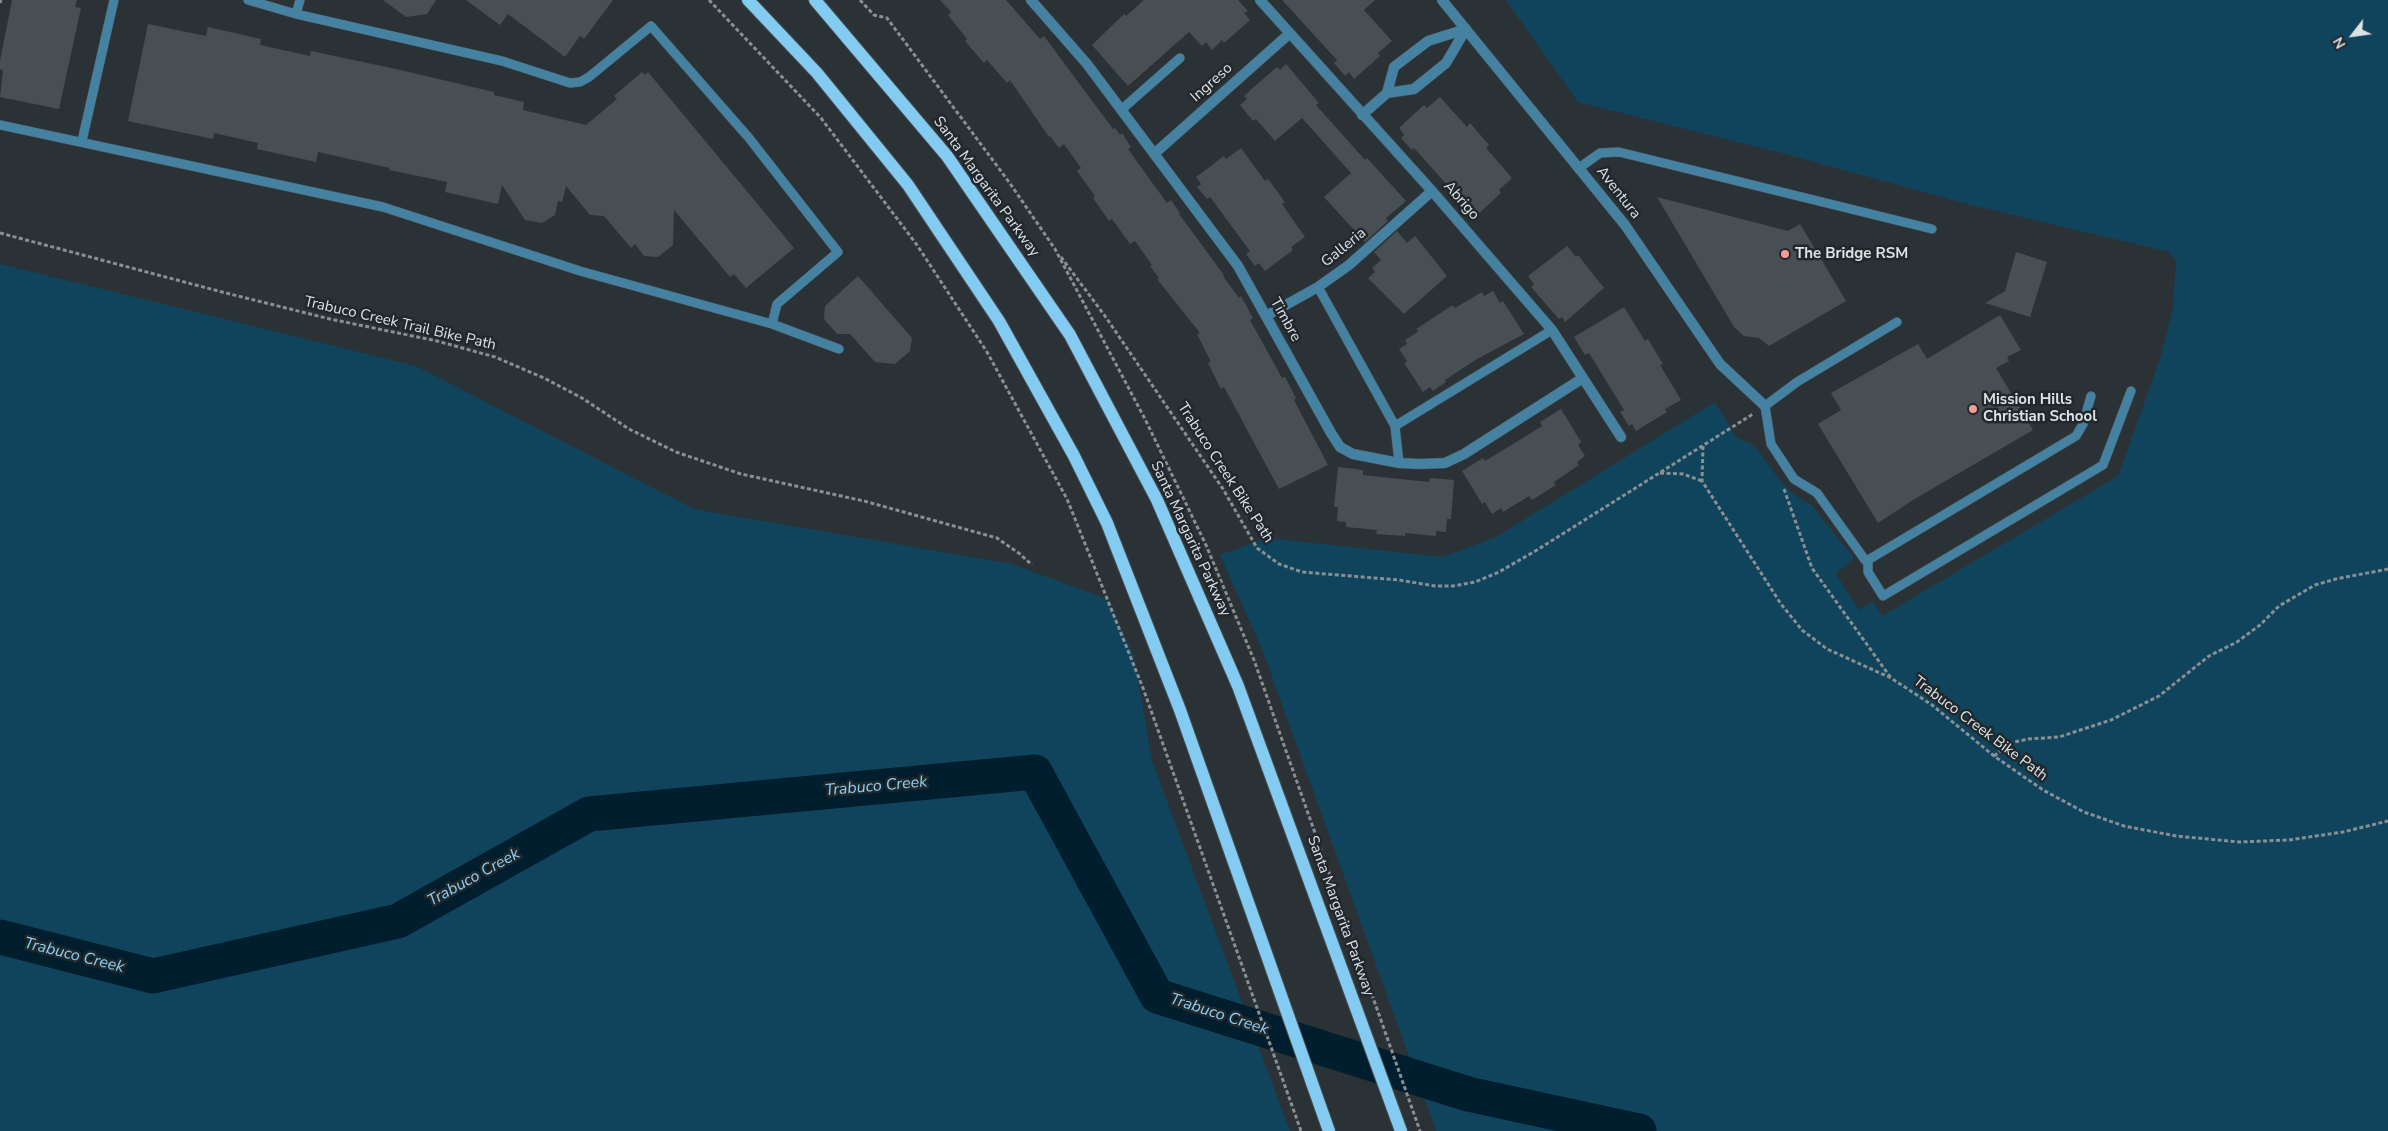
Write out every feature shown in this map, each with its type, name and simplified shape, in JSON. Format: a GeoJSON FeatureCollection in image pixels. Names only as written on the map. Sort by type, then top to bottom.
{"type":"FeatureCollection","features":[{"type":"Feature","properties":{"kind":"main road"},"geometry":{"type":"LineString","coordinates":[[748,0],[818,73],[908,185],[999,322],[1074,456],[1107,524],[1180,710],[1329,1131]]}},
{"type":"Feature","properties":{"kind":"main road","name":"Santa Margarita Parkway"},"geometry":{"type":"LineString","coordinates":[[815,0],[946,156],[1070,335],[1157,500],[1238,686],[1401,1131]]}},
{"type":"Feature","properties":{"kind":"street","name":"Timbre"},"geometry":{"type":"LineString","coordinates":[[1031,0],[1086,64],[1238,266],[1331,434],[1340,446],[1353,454],[1399,463],[1445,463],[1464,454],[1583,378]]}},
{"type":"Feature","properties":{"kind":"street","name":"Abrigo"},"geometry":{"type":"LineString","coordinates":[[1260,0],[1432,191],[1552,330],[1621,436]]}},
{"type":"Feature","properties":{"kind":"street","name":"Aventura"},"geometry":{"type":"LineString","coordinates":[[1442,0],[1625,225],[1720,364],[1766,406]]}},
{"type":"Feature","properties":{"kind":"street"},"geometry":{"type":"LineString","coordinates":[[1387,93],[1394,68],[1428,41],[1466,29]]}},
{"type":"Feature","properties":{"kind":"street"},"geometry":{"type":"LineString","coordinates":[[1362,114],[1387,93],[1414,89],[1427,79],[1446,63],[1466,29]]}},
{"type":"Feature","properties":{"kind":"street","name":"Ingreso"},"geometry":{"type":"LineString","coordinates":[[1154,154],[1290,34]]}},
{"type":"Feature","properties":{"kind":"street","name":"Galleria"},"geometry":{"type":"LineString","coordinates":[[1266,316],[1318,287],[1349,265],[1432,191]]}},
{"type":"Feature","properties":{"kind":"lane"},"geometry":{"type":"LineString","coordinates":[[82,141],[114,0]]}},
{"type":"Feature","properties":{"kind":"lane"},"geometry":{"type":"LineString","coordinates":[[248,0],[296,14],[502,62],[570,83],[580,82],[589,77],[651,26],[749,138],[838,252],[777,304],[772,324]]}},
{"type":"Feature","properties":{"kind":"lane"},"geometry":{"type":"LineString","coordinates":[[296,14],[300,0]]}},
{"type":"Feature","properties":{"kind":"lane"},"geometry":{"type":"LineString","coordinates":[[1121,110],[1180,58]]}},
{"type":"Feature","properties":{"kind":"lane"},"geometry":{"type":"LineString","coordinates":[[0,125],[82,141],[383,207],[580,271],[772,324],[839,349]]}},
{"type":"Feature","properties":{"kind":"lane"},"geometry":{"type":"LineString","coordinates":[[1579,168],[1600,153],[1618,152],[1932,229]]}},
{"type":"Feature","properties":{"kind":"lane"},"geometry":{"type":"LineString","coordinates":[[1318,287],[1395,426],[1399,463]]}},
{"type":"Feature","properties":{"kind":"lane"},"geometry":{"type":"LineString","coordinates":[[1897,322],[1797,382],[1766,406],[1771,444],[1794,479],[1816,494],[1862,558],[1868,560],[2076,436],[2083,424],[2091,396]]}},
{"type":"Feature","properties":{"kind":"lane"},"geometry":{"type":"LineString","coordinates":[[1395,426],[1552,330]]}},
{"type":"Feature","properties":{"kind":"lane"},"geometry":{"type":"LineString","coordinates":[[1868,560],[1868,572],[1883,596],[2103,465],[2131,391]]}},
{"type":"Feature","properties":{"kind":"path"},"geometry":{"type":"LineString","coordinates":[[709,0],[821,118],[917,245],[987,352],[1067,499],[1143,688],[1301,1131]]}},
{"type":"Feature","properties":{"kind":"path","name":"Trabuco Creek Trail Bike Path"},"geometry":{"type":"LineString","coordinates":[[0,234],[330,319],[436,341],[495,357],[544,378],[582,398],[629,429],[676,452],[741,474],[864,501],[997,538],[1020,554],[1032,566]]}},
{"type":"Feature","properties":{"kind":"path","name":"Trabuco Creek Bike Path"},"geometry":{"type":"LineString","coordinates":[[1055,249],[1105,316],[1223,489],[1257,548],[1279,564],[1302,572],[1399,580],[1436,586],[1453,586],[1475,582],[1499,572],[1537,550],[1766,406]]}},
{"type":"Feature","properties":{"kind":"path"},"geometry":{"type":"LineString","coordinates":[[1659,473],[1683,474],[1702,481],[1702,445]]}},
{"type":"Feature","properties":{"kind":"path"},"geometry":{"type":"LineString","coordinates":[[1794,479],[1783,488],[1812,568],[1891,678]]}},
{"type":"Feature","properties":{"kind":"path","name":"Trabuco Creek Bike Path"},"geometry":{"type":"LineString","coordinates":[[1702,481],[1781,604],[1802,630],[1827,649],[1891,678],[1932,705],[1994,756],[2043,790],[2084,812],[2124,826],[2176,836],[2239,842],[2288,840],[2343,832],[2388,821]]}},
{"type":"Feature","properties":{"kind":"path"},"geometry":{"type":"LineString","coordinates":[[1994,756],[2010,743],[2028,739],[2060,737],[2111,720],[2160,696],[2209,656],[2237,642],[2260,625],[2279,606],[2315,585],[2336,578],[2388,569]]}},
{"type":"Feature","properties":{"kind":"path"},"geometry":{"type":"LineString","coordinates":[[1272,709],[1420,1131]]}},
{"type":"Feature","properties":{"kind":"shaded area"},"geometry":{"type":"Polygon","coordinates":[[[1506,0],[2388,0],[2388,1131],[1436,1131],[1262,649],[1220,555],[1267,538],[1443,557],[1496,537],[1715,402],[1736,437],[1755,446],[1778,478],[1792,493],[1812,506],[1854,558],[1836,574],[1859,610],[1873,601],[1882,616],[2118,476],[2160,359],[2173,308],[2176,261],[2169,252],[1967,204],[1789,155],[1578,102],[1506,0]]]}},
{"type":"Feature","properties":{"kind":"shaded area"},"geometry":{"type":"Polygon","coordinates":[[[0,264],[416,366],[694,509],[1012,564],[1107,599],[1134,656],[1152,761],[1290,1131],[0,1131],[0,264]]]}},
{"type":"Feature","properties":{"kind":"building"},"geometry":{"type":"Polygon","coordinates":[[[12,0],[77,0],[75,7],[81,8],[59,109],[0,97],[3,70],[0,69],[0,61],[12,0]]]}},
{"type":"Feature","properties":{"kind":"building"},"geometry":{"type":"Polygon","coordinates":[[[383,0],[436,0],[427,14],[406,17],[383,0]]]}},
{"type":"Feature","properties":{"kind":"building"},"geometry":{"type":"Polygon","coordinates":[[[466,0],[613,0],[584,39],[580,36],[565,57],[508,14],[500,25],[466,0]]]}},
{"type":"Feature","properties":{"kind":"building"},"geometry":{"type":"Polygon","coordinates":[[[940,0],[1006,0],[1040,39],[1044,36],[1113,129],[1115,128],[1120,135],[1122,133],[1131,147],[1128,149],[1167,203],[1171,200],[1239,298],[1241,296],[1253,318],[1250,320],[1282,378],[1285,377],[1296,398],[1294,400],[1328,465],[1279,489],[1224,387],[1221,389],[1208,363],[1211,362],[1197,334],[1200,333],[1157,279],[1159,278],[1150,266],[1152,265],[1135,241],[1130,244],[1112,219],[1109,221],[1093,198],[1095,196],[1077,171],[1081,168],[1064,144],[1059,148],[1049,137],[1010,80],[1007,83],[987,60],[984,63],[965,41],[967,39],[948,15],[951,12],[940,0]]]}},
{"type":"Feature","properties":{"kind":"building"},"geometry":{"type":"Polygon","coordinates":[[[1144,0],[1238,0],[1248,11],[1244,13],[1250,20],[1224,43],[1222,40],[1212,50],[1206,42],[1202,46],[1189,32],[1128,86],[1092,45],[1124,14],[1126,16],[1144,0]]]}},
{"type":"Feature","properties":{"kind":"building"},"geometry":{"type":"Polygon","coordinates":[[[1282,0],[1375,0],[1364,10],[1392,41],[1378,53],[1380,56],[1354,79],[1349,72],[1345,76],[1334,63],[1337,60],[1282,0]]]}},
{"type":"Feature","properties":{"kind":"building"},"geometry":{"type":"Polygon","coordinates":[[[148,24],[206,36],[208,27],[261,39],[260,45],[310,56],[311,51],[396,69],[494,92],[494,95],[524,102],[523,110],[586,125],[617,99],[614,96],[642,72],[645,75],[648,72],[794,248],[746,288],[734,274],[730,277],[674,210],[673,245],[658,257],[644,256],[635,244],[631,248],[604,216],[590,215],[566,186],[562,202],[558,201],[555,215],[542,223],[525,220],[502,185],[498,204],[445,192],[447,182],[389,170],[390,168],[318,152],[316,162],[257,149],[258,143],[214,133],[213,139],[128,121],[148,24]]]}},
{"type":"Feature","properties":{"kind":"building"},"geometry":{"type":"Polygon","coordinates":[[[1286,64],[1319,103],[1316,105],[1365,160],[1367,158],[1406,201],[1386,218],[1388,221],[1365,242],[1324,197],[1351,173],[1302,118],[1275,141],[1256,119],[1253,121],[1240,105],[1247,99],[1244,96],[1255,86],[1277,67],[1280,70],[1286,64]]]}},
{"type":"Feature","properties":{"kind":"building"},"geometry":{"type":"Polygon","coordinates":[[[1440,97],[1467,127],[1470,123],[1489,145],[1486,148],[1512,178],[1499,190],[1501,193],[1476,216],[1470,209],[1466,212],[1455,200],[1458,197],[1414,148],[1412,150],[1401,138],[1404,135],[1399,128],[1424,105],[1427,108],[1440,97]]]}},
{"type":"Feature","properties":{"kind":"building"},"geometry":{"type":"Polygon","coordinates":[[[1241,148],[1265,181],[1268,179],[1285,202],[1282,204],[1305,237],[1291,247],[1293,250],[1265,271],[1259,263],[1255,266],[1246,254],[1250,251],[1210,197],[1207,199],[1197,187],[1201,184],[1196,177],[1224,156],[1226,159],[1241,148]]]}},
{"type":"Feature","properties":{"kind":"building"},"geometry":{"type":"Polygon","coordinates":[[[1657,197],[1788,231],[1800,224],[1846,301],[1769,346],[1759,338],[1744,336],[1734,327],[1657,197]]]}},
{"type":"Feature","properties":{"kind":"building"},"geometry":{"type":"Polygon","coordinates":[[[1397,231],[1407,243],[1415,236],[1447,276],[1404,314],[1368,278],[1375,272],[1372,268],[1381,260],[1374,252],[1397,231]]]}},
{"type":"Feature","properties":{"kind":"building"},"geometry":{"type":"Polygon","coordinates":[[[1567,246],[1576,257],[1578,255],[1604,288],[1565,322],[1562,317],[1559,319],[1531,287],[1534,284],[1528,276],[1567,246]]]}},
{"type":"Feature","properties":{"kind":"building"},"geometry":{"type":"Polygon","coordinates":[[[2016,252],[2047,262],[2030,317],[1985,303],[2005,291],[2016,252]]]}},
{"type":"Feature","properties":{"kind":"building"},"geometry":{"type":"Polygon","coordinates":[[[858,276],[912,338],[910,351],[895,364],[875,362],[850,334],[837,334],[824,319],[825,306],[858,276]]]}},
{"type":"Feature","properties":{"kind":"building"},"geometry":{"type":"Polygon","coordinates":[[[1493,291],[1500,303],[1503,301],[1524,334],[1477,359],[1445,380],[1446,382],[1433,391],[1430,387],[1423,392],[1404,363],[1407,361],[1399,349],[1407,344],[1405,340],[1419,331],[1416,329],[1453,305],[1455,308],[1482,292],[1484,296],[1493,291]]]}},
{"type":"Feature","properties":{"kind":"building"},"geometry":{"type":"Polygon","coordinates":[[[1624,307],[1645,341],[1648,339],[1663,364],[1660,365],[1681,400],[1665,409],[1667,412],[1636,431],[1632,424],[1629,426],[1620,412],[1624,410],[1589,353],[1585,355],[1574,337],[1624,307]]]}},
{"type":"Feature","properties":{"kind":"building"},"geometry":{"type":"Polygon","coordinates":[[[2000,315],[2021,350],[2007,357],[2009,361],[1996,368],[2033,430],[1913,500],[1878,523],[1818,424],[1841,410],[1831,393],[1918,344],[1927,359],[2000,315]]]}},
{"type":"Feature","properties":{"kind":"building"},"geometry":{"type":"Polygon","coordinates":[[[1561,409],[1581,442],[1578,445],[1585,456],[1577,462],[1579,465],[1554,482],[1556,485],[1532,500],[1529,496],[1503,512],[1501,508],[1492,514],[1485,502],[1482,504],[1462,471],[1483,458],[1485,461],[1542,426],[1540,422],[1561,409]]]}},
{"type":"Feature","properties":{"kind":"building"},"geometry":{"type":"Polygon","coordinates":[[[1338,467],[1363,470],[1363,475],[1429,482],[1430,478],[1454,480],[1451,519],[1447,519],[1446,532],[1436,531],[1436,536],[1405,533],[1405,536],[1376,534],[1377,530],[1346,527],[1346,522],[1337,521],[1338,507],[1334,507],[1338,467]]]}},
{"type":"Feature","properties":{"kind":"waterway","name":"Trabuco Creek"},"geometry":{"type":"LineString","coordinates":[[0,937],[153,976],[398,921],[589,814],[1035,772],[1157,996],[1468,1094],[1639,1131]]}},
{"type":"Feature","properties":{"kind":"place","name":"The Bridge RSM"},"geometry":{"type":"Point","coordinates":[1785,254]}},
{"type":"Feature","properties":{"kind":"place","name":"Mission Hills Christian School"},"geometry":{"type":"Point","coordinates":[1973,409]}}]}
